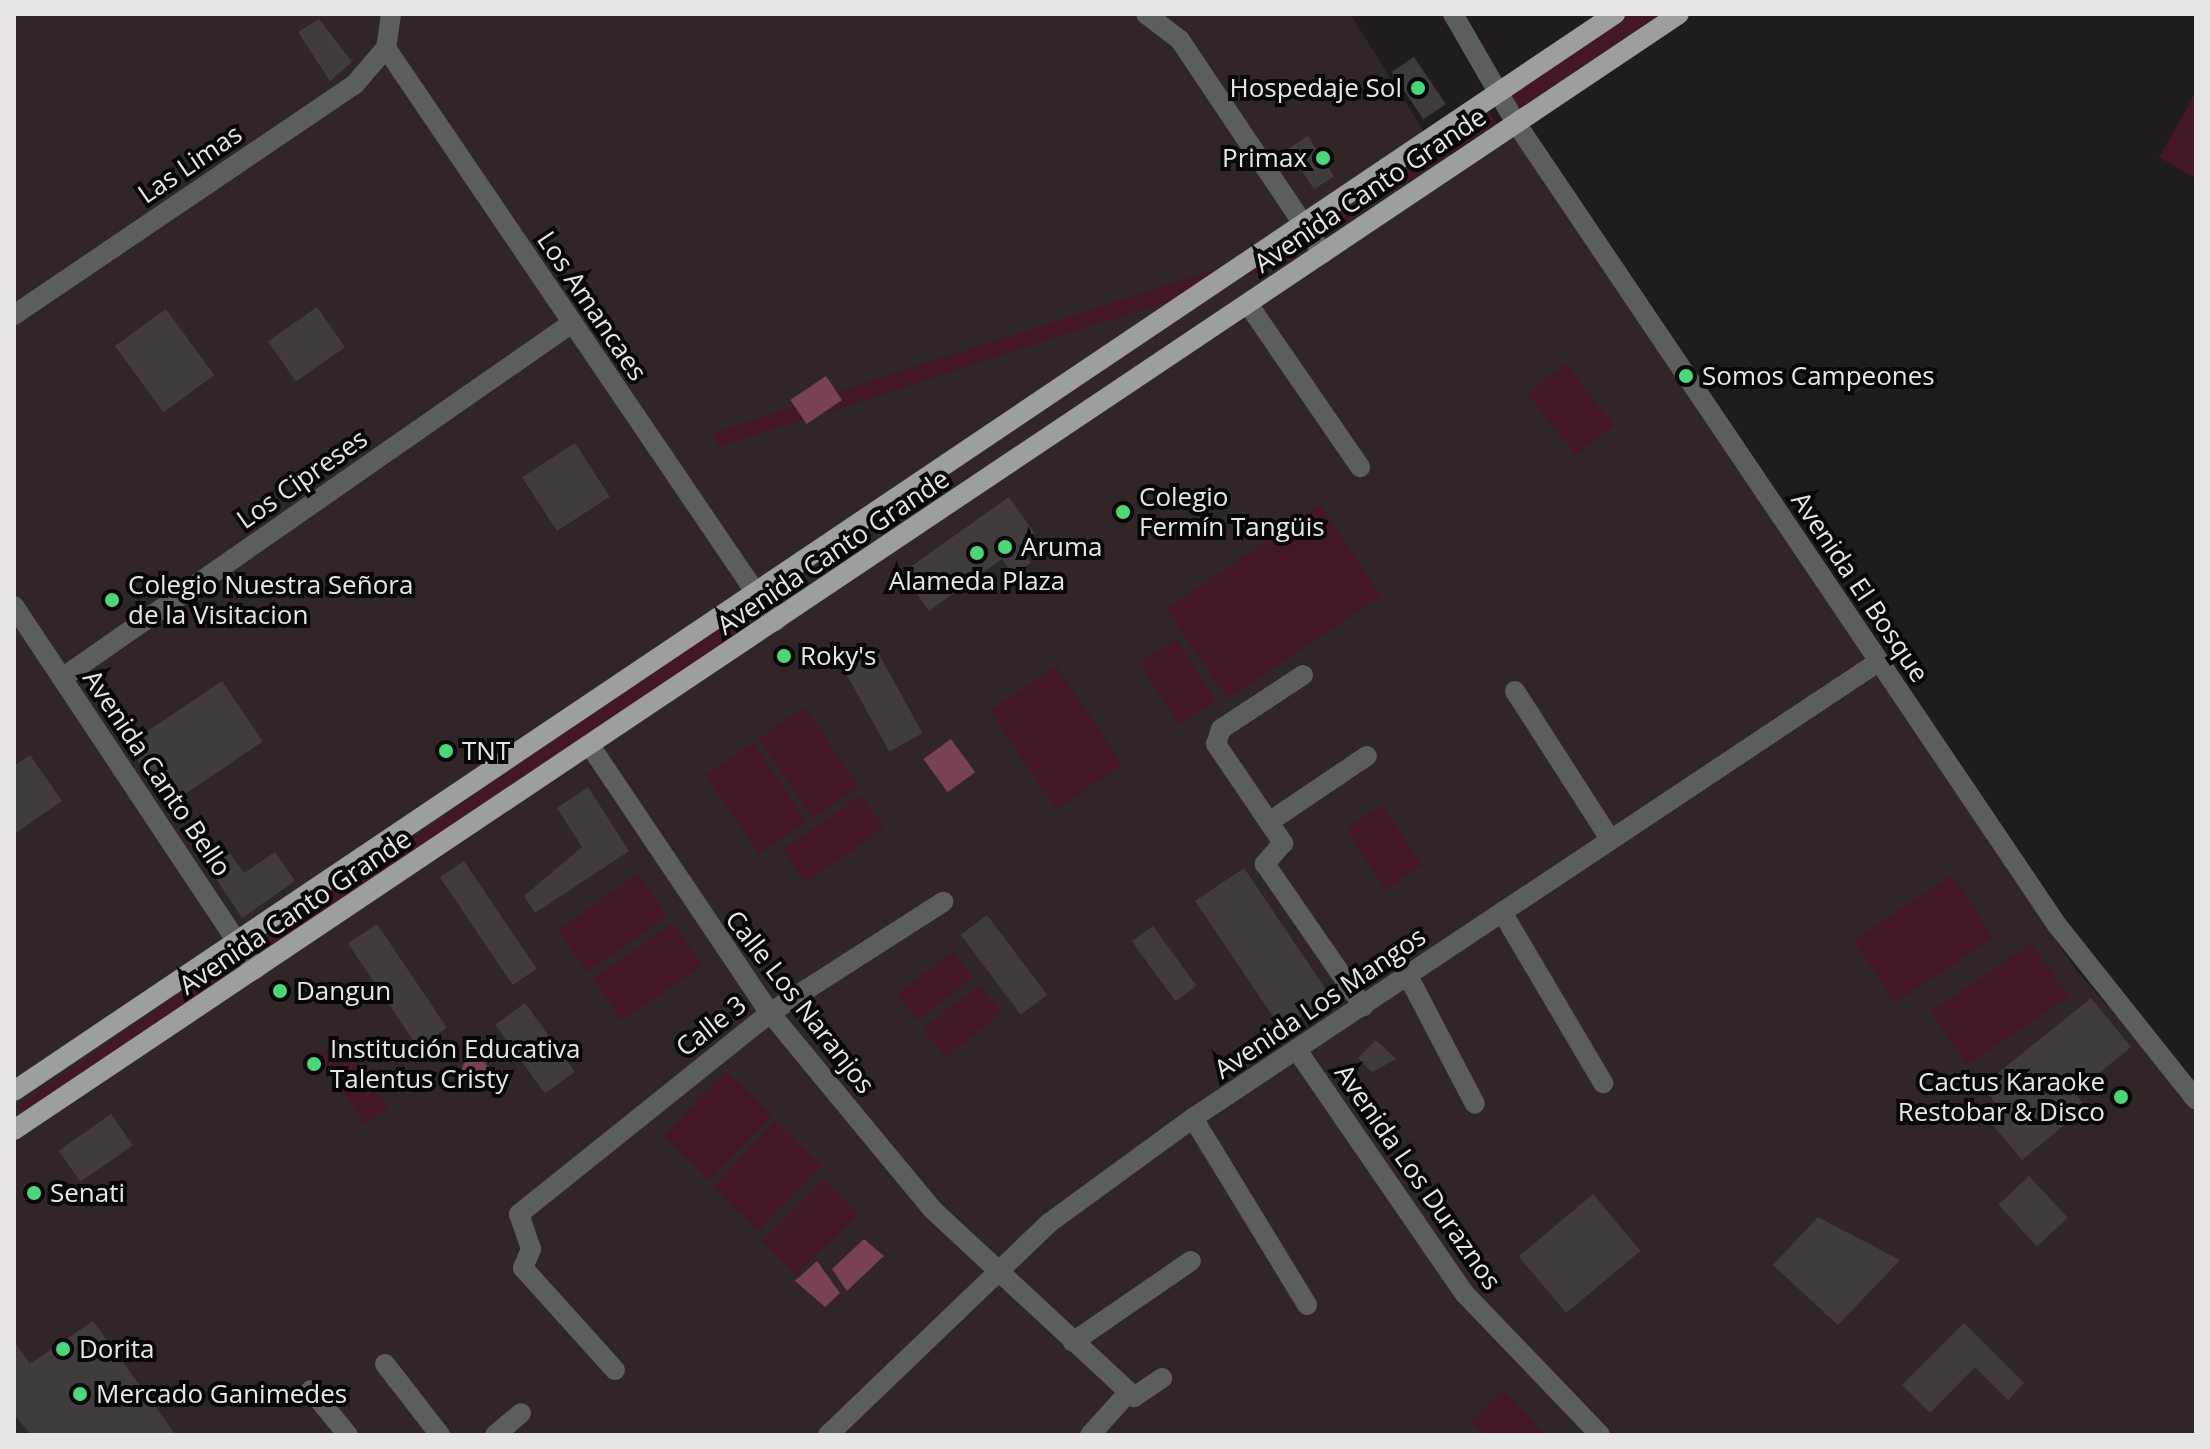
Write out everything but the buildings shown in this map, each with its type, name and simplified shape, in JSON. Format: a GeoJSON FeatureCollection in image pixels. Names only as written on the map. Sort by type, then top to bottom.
{"type":"FeatureCollection","features":[{"type":"Feature","properties":{"kind":"main road","name":"Avenida Canto Grande"},"geometry":{"type":"LineString","coordinates":[[14,1091],[240,942],[1615,14]]}},
{"type":"Feature","properties":{"kind":"main road","name":"Avenida Canto Grande"},"geometry":{"type":"LineString","coordinates":[[14,1130],[591,747],[1679,14]]}},
{"type":"Feature","properties":{"kind":"street"},"geometry":{"type":"LineString","coordinates":[[386,48],[391,14]]}},
{"type":"Feature","properties":{"kind":"street"},"geometry":{"type":"LineString","coordinates":[[1146,14],[1180,40],[1323,254]]}},
{"type":"Feature","properties":{"kind":"street","name":"Avenida El Bosque"},"geometry":{"type":"LineString","coordinates":[[1453,14],[1502,89],[1516,123],[1878,662],[2100,986],[2196,1100]]}},
{"type":"Feature","properties":{"kind":"street","name":"Las Limas"},"geometry":{"type":"LineString","coordinates":[[14,315],[355,84],[386,48]]}},
{"type":"Feature","properties":{"kind":"street","name":"Los Amancaes"},"geometry":{"type":"LineString","coordinates":[[386,48],[775,621]]}},
{"type":"Feature","properties":{"kind":"street"},"geometry":{"type":"LineString","coordinates":[[1248,304],[1360,467]]}},
{"type":"Feature","properties":{"kind":"street","name":"Los Cipreses"},"geometry":{"type":"LineString","coordinates":[[62,678],[572,323]]}},
{"type":"Feature","properties":{"kind":"street","name":"Avenida Canto Bello"},"geometry":{"type":"LineString","coordinates":[[14,606],[240,942],[255,969]]}},
{"type":"Feature","properties":{"kind":"street","name":"Avenida Los Mangos"},"geometry":{"type":"LineString","coordinates":[[828,1435],[993,1270],[1193,1118],[1878,662]]}},
{"type":"Feature","properties":{"kind":"street"},"geometry":{"type":"LineString","coordinates":[[1303,675],[1216,736],[1283,843],[1265,864],[1363,1006]]}},
{"type":"Feature","properties":{"kind":"street"},"geometry":{"type":"LineString","coordinates":[[1515,691],[1610,839]]}},
{"type":"Feature","properties":{"kind":"street","name":"Calle Los Naranjos"},"geometry":{"type":"LineString","coordinates":[[591,747],[770,1013],[933,1210],[993,1270],[1129,1392]]}},
{"type":"Feature","properties":{"kind":"street"},"geometry":{"type":"LineString","coordinates":[[1269,822],[1367,756]]}},
{"type":"Feature","properties":{"kind":"street","name":"Calle 3"},"geometry":{"type":"LineString","coordinates":[[615,1370],[523,1268],[531,1249],[519,1223],[524,1207],[770,1013],[943,902]]}},
{"type":"Feature","properties":{"kind":"street"},"geometry":{"type":"LineString","coordinates":[[1502,912],[1603,1083]]}},
{"type":"Feature","properties":{"kind":"street"},"geometry":{"type":"LineString","coordinates":[[1408,976],[1475,1104]]}},
{"type":"Feature","properties":{"kind":"street","name":"Avenida Los Duraznos"},"geometry":{"type":"LineString","coordinates":[[1297,1050],[1465,1294],[1600,1435]]}},
{"type":"Feature","properties":{"kind":"street"},"geometry":{"type":"LineString","coordinates":[[1193,1118],[1307,1305]]}},
{"type":"Feature","properties":{"kind":"street"},"geometry":{"type":"LineString","coordinates":[[1073,1342],[1191,1261]]}},
{"type":"Feature","properties":{"kind":"street"},"geometry":{"type":"LineString","coordinates":[[385,1364],[440,1435]]}},
{"type":"Feature","properties":{"kind":"street"},"geometry":{"type":"LineString","coordinates":[[1090,1435],[1129,1392],[1143,1395],[1162,1378]]}},
{"type":"Feature","properties":{"kind":"street"},"geometry":{"type":"LineString","coordinates":[[311,1390],[348,1435]]}},
{"type":"Feature","properties":{"kind":"street"},"geometry":{"type":"LineString","coordinates":[[495,1435],[521,1413]]}},
{"type":"Feature","properties":{"kind":"shaded area"},"geometry":{"type":"Polygon","coordinates":[[[14,14],[1350,14],[1440,157],[1517,137],[2075,969],[2196,1107],[2196,1435],[14,1435],[14,14]]]}},
{"type":"Feature","properties":{"kind":"shaded area"},"geometry":{"type":"Polygon","coordinates":[[[1627,14],[1660,14],[1519,109],[1512,102],[1514,91],[1627,14]]]}},
{"type":"Feature","properties":{"kind":"shaded area"},"geometry":{"type":"Polygon","coordinates":[[[2196,92],[2196,179],[2159,157],[2196,92]]]}},
{"type":"Feature","properties":{"kind":"shaded area"},"geometry":{"type":"Polygon","coordinates":[[[1486,109],[1497,123],[1324,236],[1325,221],[1486,109]]]}},
{"type":"Feature","properties":{"kind":"shaded area"},"geometry":{"type":"Polygon","coordinates":[[[1293,244],[1298,259],[719,447],[714,432],[1293,244]]]}},
{"type":"Feature","properties":{"kind":"shaded area"},"geometry":{"type":"Polygon","coordinates":[[[1566,364],[1614,425],[1575,456],[1527,394],[1566,364]]]}},
{"type":"Feature","properties":{"kind":"shaded area"},"geometry":{"type":"Polygon","coordinates":[[[826,376],[842,400],[807,424],[790,400],[826,376]]]}},
{"type":"Feature","properties":{"kind":"shaded area"},"geometry":{"type":"Polygon","coordinates":[[[1320,505],[1381,595],[1228,699],[1167,608],[1320,505]]]}},
{"type":"Feature","properties":{"kind":"shaded area"},"geometry":{"type":"Polygon","coordinates":[[[739,614],[747,626],[577,743],[272,950],[262,941],[739,614]]]}},
{"type":"Feature","properties":{"kind":"shaded area"},"geometry":{"type":"Polygon","coordinates":[[[1177,639],[1216,701],[1178,724],[1140,662],[1177,639]]]}},
{"type":"Feature","properties":{"kind":"shaded area"},"geometry":{"type":"Polygon","coordinates":[[[1056,666],[1123,765],[1056,809],[990,711],[1056,666]]]}},
{"type":"Feature","properties":{"kind":"shaded area"},"geometry":{"type":"Polygon","coordinates":[[[805,707],[859,787],[812,818],[759,738],[805,707]]]}},
{"type":"Feature","properties":{"kind":"shaded area"},"geometry":{"type":"Polygon","coordinates":[[[951,739],[975,772],[948,792],[923,759],[951,739]]]}},
{"type":"Feature","properties":{"kind":"shaded area"},"geometry":{"type":"Polygon","coordinates":[[[753,743],[806,822],[759,854],[706,775],[753,743]]]}},
{"type":"Feature","properties":{"kind":"shaded area"},"geometry":{"type":"Polygon","coordinates":[[[861,795],[884,828],[805,883],[782,850],[861,795]]]}},
{"type":"Feature","properties":{"kind":"shaded area"},"geometry":{"type":"Polygon","coordinates":[[[1383,805],[1422,865],[1385,889],[1346,829],[1383,805]]]}},
{"type":"Feature","properties":{"kind":"shaded area"},"geometry":{"type":"Polygon","coordinates":[[[638,874],[667,916],[587,972],[558,930],[638,874]]]}},
{"type":"Feature","properties":{"kind":"shaded area"},"geometry":{"type":"Polygon","coordinates":[[[1953,875],[1994,938],[1894,1003],[1853,940],[1953,875]]]}},
{"type":"Feature","properties":{"kind":"shaded area"},"geometry":{"type":"Polygon","coordinates":[[[673,923],[702,965],[622,1021],[593,979],[673,923]]]}},
{"type":"Feature","properties":{"kind":"shaded area"},"geometry":{"type":"Polygon","coordinates":[[[2032,943],[2068,997],[1967,1065],[1931,1011],[2032,943]]]}},
{"type":"Feature","properties":{"kind":"shaded area"},"geometry":{"type":"Polygon","coordinates":[[[953,951],[973,977],[917,1021],[897,995],[953,951]]]}},
{"type":"Feature","properties":{"kind":"shaded area"},"geometry":{"type":"Polygon","coordinates":[[[223,963],[232,976],[27,1120],[17,1107],[223,963]]]}},
{"type":"Feature","properties":{"kind":"shaded area"},"geometry":{"type":"Polygon","coordinates":[[[979,985],[1001,1013],[945,1057],[923,1029],[979,985]]]}},
{"type":"Feature","properties":{"kind":"shaded area"},"geometry":{"type":"Polygon","coordinates":[[[342,1040],[388,1108],[365,1124],[319,1056],[342,1040]]]}},
{"type":"Feature","properties":{"kind":"shaded area"},"geometry":{"type":"Polygon","coordinates":[[[475,1058],[485,1061],[488,1071],[485,1081],[475,1084],[465,1081],[462,1071],[465,1061],[475,1058]]]}},
{"type":"Feature","properties":{"kind":"shaded area"},"geometry":{"type":"Polygon","coordinates":[[[726,1071],[772,1115],[710,1180],[663,1136],[726,1071]]]}},
{"type":"Feature","properties":{"kind":"shaded area"},"geometry":{"type":"Polygon","coordinates":[[[775,1122],[821,1166],[759,1231],[712,1187],[775,1122]]]}},
{"type":"Feature","properties":{"kind":"shaded area"},"geometry":{"type":"Polygon","coordinates":[[[824,1179],[858,1213],[796,1275],[762,1241],[824,1179]]]}},
{"type":"Feature","properties":{"kind":"shaded area"},"geometry":{"type":"Polygon","coordinates":[[[864,1239],[884,1256],[847,1291],[832,1269],[864,1239]]]}},
{"type":"Feature","properties":{"kind":"shaded area"},"geometry":{"type":"Polygon","coordinates":[[[817,1261],[840,1293],[825,1307],[795,1281],[817,1261]]]}},
{"type":"Feature","properties":{"kind":"shaded area"},"geometry":{"type":"Polygon","coordinates":[[[1503,1390],[1546,1435],[1484,1435],[1471,1421],[1503,1390]]]}},
{"type":"Feature","properties":{"kind":"place","name":"Hospedaje Sol"},"geometry":{"type":"Point","coordinates":[1418,88]}},
{"type":"Feature","properties":{"kind":"place","name":"Primax"},"geometry":{"type":"Point","coordinates":[1323,158]}},
{"type":"Feature","properties":{"kind":"place","name":"Somos Campeones"},"geometry":{"type":"Point","coordinates":[1686,376]}},
{"type":"Feature","properties":{"kind":"place","name":"Colegio Fermín Tangüis"},"geometry":{"type":"Point","coordinates":[1123,512]}},
{"type":"Feature","properties":{"kind":"place","name":"Aruma"},"geometry":{"type":"Point","coordinates":[1005,547]}},
{"type":"Feature","properties":{"kind":"place","name":"Alameda Plaza"},"geometry":{"type":"Point","coordinates":[977,553]}},
{"type":"Feature","properties":{"kind":"place","name":"Colegio Nuestra Señora de la Visitacion"},"geometry":{"type":"Point","coordinates":[112,600]}},
{"type":"Feature","properties":{"kind":"place","name":"Roky's"},"geometry":{"type":"Point","coordinates":[784,656]}},
{"type":"Feature","properties":{"kind":"place","name":"TNT"},"geometry":{"type":"Point","coordinates":[446,751]}},
{"type":"Feature","properties":{"kind":"place","name":"Dangun"},"geometry":{"type":"Point","coordinates":[280,991]}},
{"type":"Feature","properties":{"kind":"place","name":"Institución Educativa Talentus Cristy"},"geometry":{"type":"Point","coordinates":[314,1064]}},
{"type":"Feature","properties":{"kind":"place","name":"Cactus Karaoke Restobar & Disco"},"geometry":{"type":"Point","coordinates":[2121,1097]}},
{"type":"Feature","properties":{"kind":"place","name":"Senati"},"geometry":{"type":"Point","coordinates":[34,1193]}},
{"type":"Feature","properties":{"kind":"place","name":"Dorita"},"geometry":{"type":"Point","coordinates":[63,1349]}},
{"type":"Feature","properties":{"kind":"place","name":"Mercado Ganimedes"},"geometry":{"type":"Point","coordinates":[80,1394]}}]}
